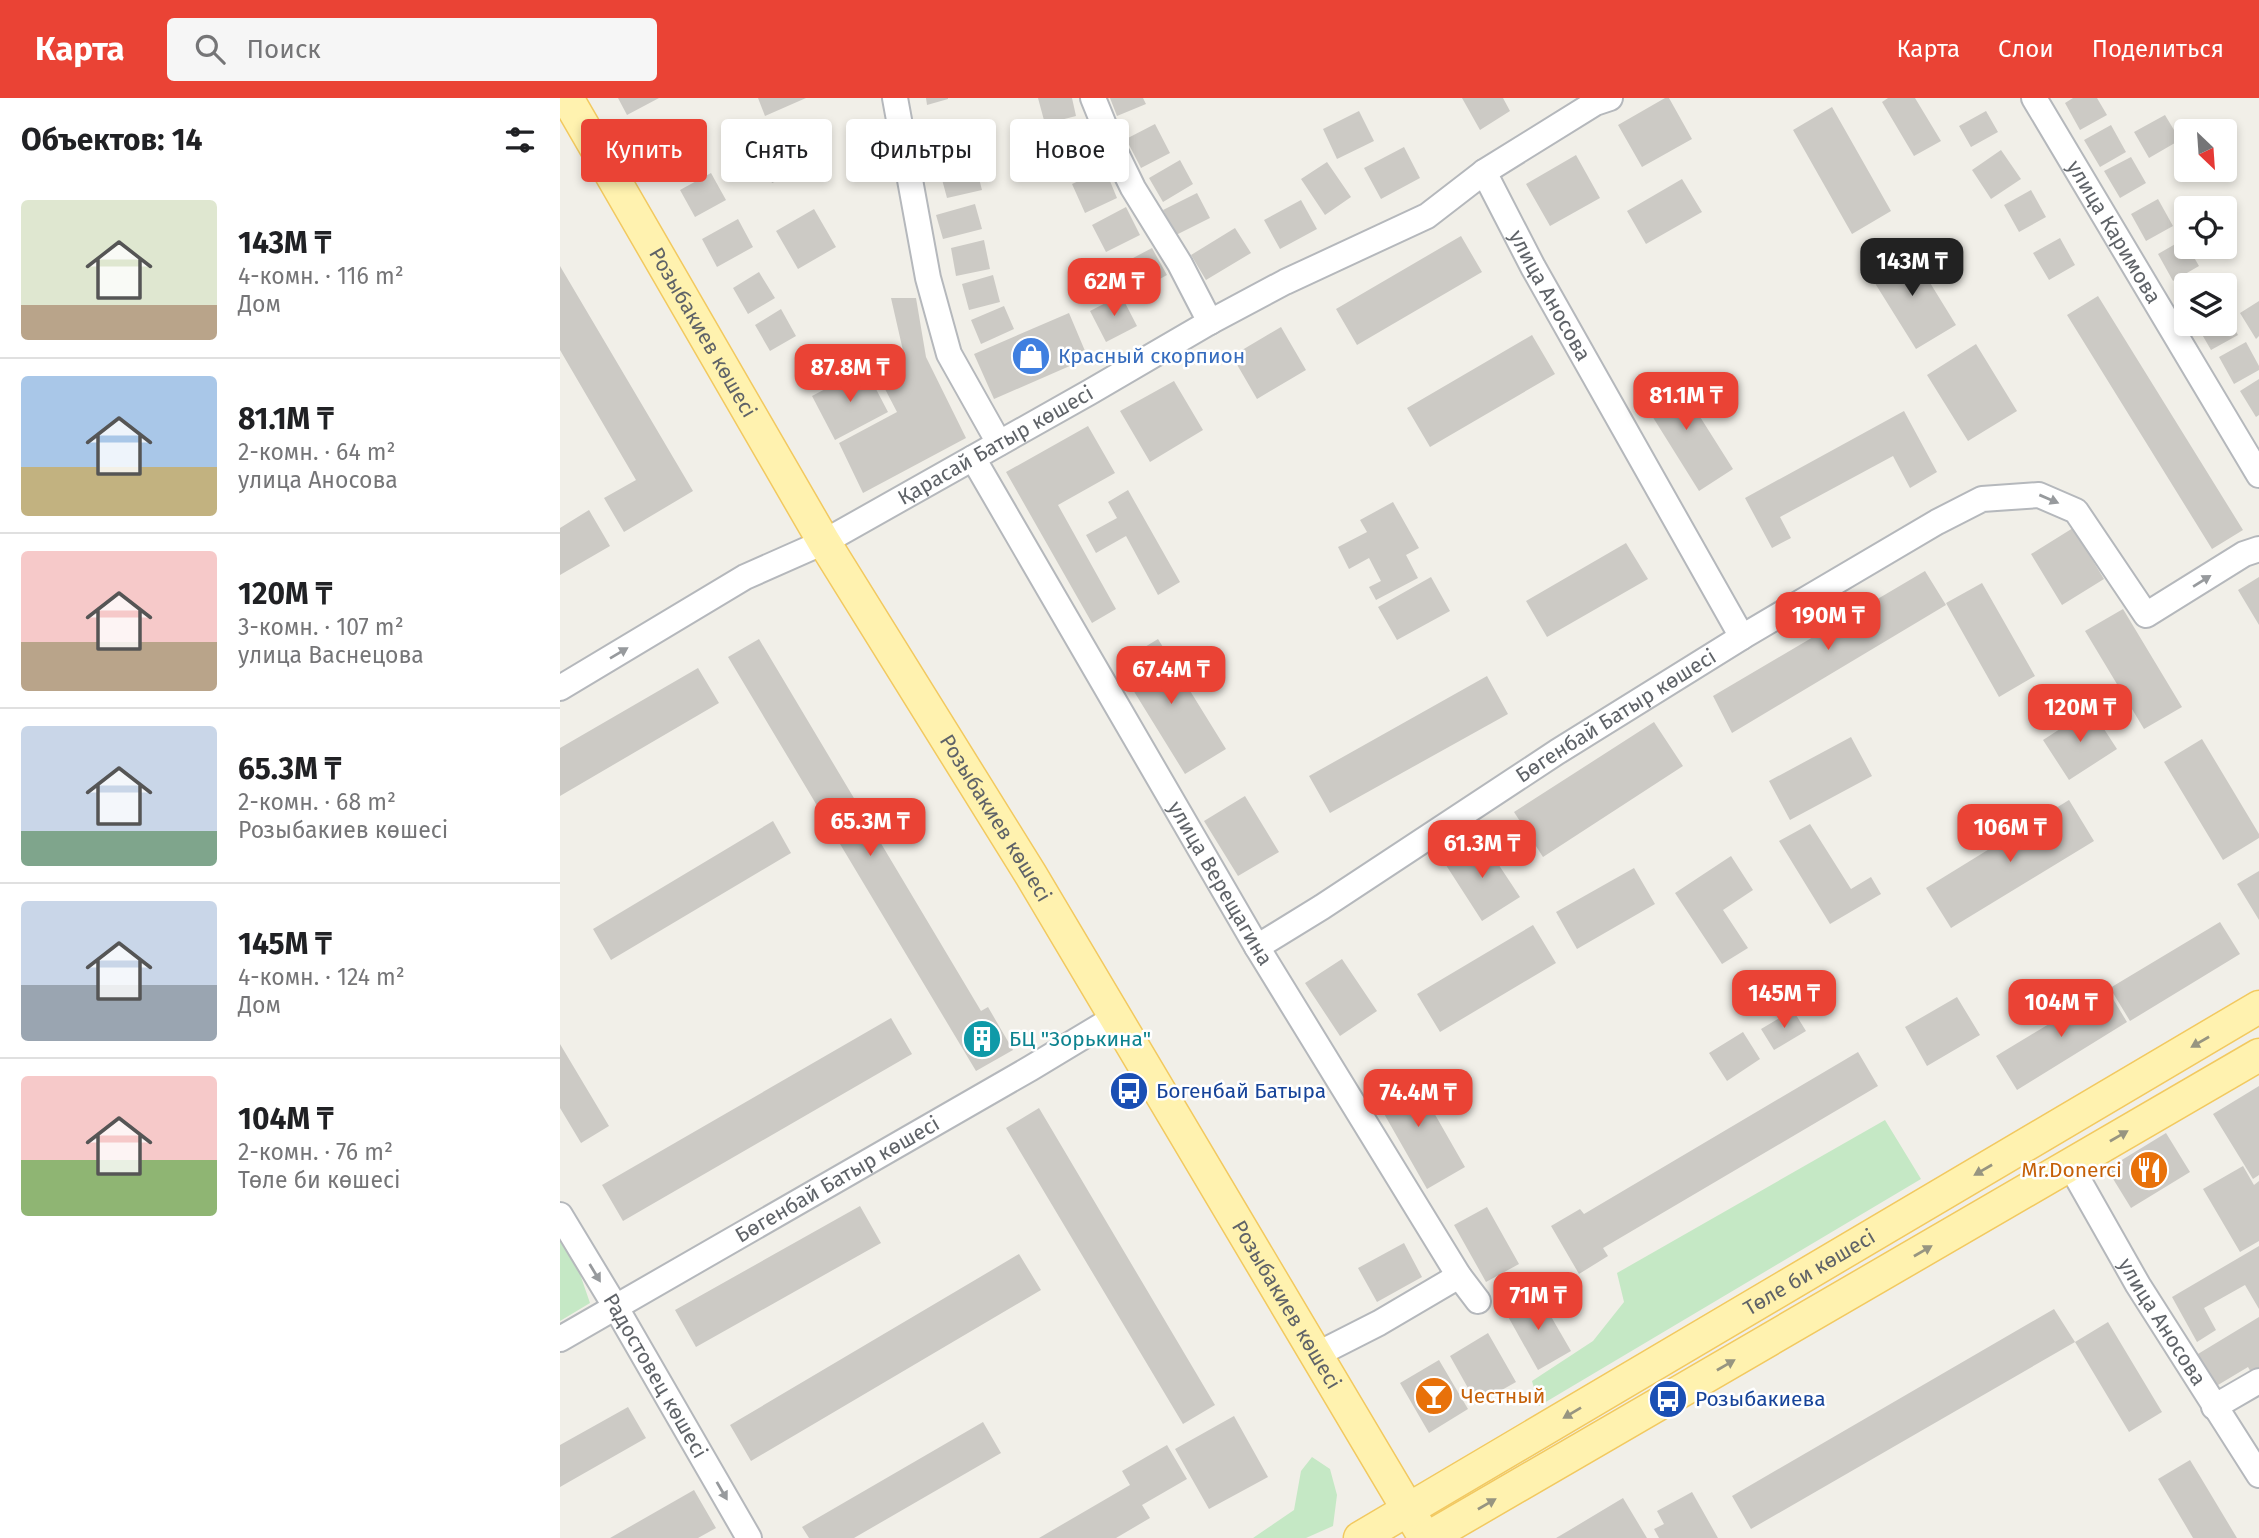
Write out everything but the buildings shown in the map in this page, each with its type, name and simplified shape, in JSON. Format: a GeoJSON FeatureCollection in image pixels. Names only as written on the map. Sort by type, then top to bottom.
{"type":"FeatureCollection","features":[{"type":"Feature","properties":{"kind":"main road","name":"Розыбакиев көшесі"},"geometry":{"type":"LineString","coordinates":[[567,98],[824,542],[1031,875],[1426,1538]]}},
{"type":"Feature","properties":{"kind":"main road","name":"Төле би көшесі"},"geometry":{"type":"LineString","coordinates":[[1360,1538],[2259,1007]]}},
{"type":"Feature","properties":{"kind":"main road","name":"Төле би көшесі"},"geometry":{"type":"LineString","coordinates":[[1426,1538],[2259,1055]]}},
{"type":"Feature","properties":{"kind":"main road"},"geometry":{"type":"LineString","coordinates":[[1626,1381],[1619,1407],[1626,1415],[1642,1414]]}},
{"type":"Feature","properties":{"kind":"street"},"geometry":{"type":"LineString","coordinates":[[895,98],[928,278],[949,354],[999,443]]}},
{"type":"Feature","properties":{"kind":"street"},"geometry":{"type":"LineString","coordinates":[[1093,98],[1112,147],[1133,188],[1180,264],[1210,322]]}},
{"type":"Feature","properties":{"kind":"street","name":"Қарасай Батыр көшесі"},"geometry":{"type":"LineString","coordinates":[[560,688],[745,577],[824,542],[1210,322],[1285,282],[1427,216],[1484,172],[1595,103],[1610,98]]}},
{"type":"Feature","properties":{"kind":"street","name":"улица Каримова"},"geometry":{"type":"LineString","coordinates":[[2034,98],[2259,475]]}},
{"type":"Feature","properties":{"kind":"street","name":"улица Аносова"},"geometry":{"type":"LineString","coordinates":[[1484,172],[1533,267],[1742,637]]}},
{"type":"Feature","properties":{"kind":"street","name":"улица Верещагина"},"geometry":{"type":"LineString","coordinates":[[973,458],[1257,947],[1478,1301]]}},
{"type":"Feature","properties":{"kind":"street","name":"Бөгенбай Батыр көшесі"},"geometry":{"type":"LineString","coordinates":[[1257,947],[1557,752],[1742,637],[1937,522],[1982,499],[2039,495],[2076,511],[2146,615],[2244,554],[2259,549]]}},
{"type":"Feature","properties":{"kind":"street","name":"Бөгенбай Батыр көшесі"},"geometry":{"type":"LineString","coordinates":[[560,1339],[1114,1018]]}},
{"type":"Feature","properties":{"kind":"street","name":"улица Аносова"},"geometry":{"type":"LineString","coordinates":[[2070,1165],[2138,1285],[2259,1475]]}},
{"type":"Feature","properties":{"kind":"street","name":"Радостовец көшесі"},"geometry":{"type":"LineString","coordinates":[[560,1215],[748,1538]]}},
{"type":"Feature","properties":{"kind":"street"},"geometry":{"type":"LineString","coordinates":[[1316,1355],[1460,1276]]}},
{"type":"Feature","properties":{"kind":"street"},"geometry":{"type":"LineString","coordinates":[[2214,1407],[2259,1381]]}},
{"type":"Feature","properties":{"kind":"green space"},"geometry":{"type":"Polygon","coordinates":[[[1885,1120],[1921,1179],[1539,1406],[1532,1381],[1593,1341],[1624,1302],[1617,1273],[1885,1120]]]}},
{"type":"Feature","properties":{"kind":"green space"},"geometry":{"type":"Polygon","coordinates":[[[560,1241],[580,1274],[590,1303],[560,1321],[560,1241]]]}},
{"type":"Feature","properties":{"kind":"green space"},"geometry":{"type":"Polygon","coordinates":[[[1312,1457],[1330,1469],[1337,1495],[1333,1526],[1306,1538],[1253,1538],[1294,1510],[1301,1471],[1312,1457]]]}},
{"type":"Feature","properties":{"kind":"place","name":"Красный скорпион"},"geometry":{"type":"Point","coordinates":[1031,356]}},
{"type":"Feature","properties":{"kind":"place","name":"БЦ \"Зорькина\""},"geometry":{"type":"Point","coordinates":[982,1039]}},
{"type":"Feature","properties":{"kind":"place","name":"Богенбай Батыра"},"geometry":{"type":"Point","coordinates":[1129,1091]}},
{"type":"Feature","properties":{"kind":"place","name":"Mr.Donerci"},"geometry":{"type":"Point","coordinates":[2149,1170]}},
{"type":"Feature","properties":{"kind":"place","name":"Честный"},"geometry":{"type":"Point","coordinates":[1434,1396]}},
{"type":"Feature","properties":{"kind":"place","name":"Розыбакиева"},"geometry":{"type":"Point","coordinates":[1668,1399]}}]}
